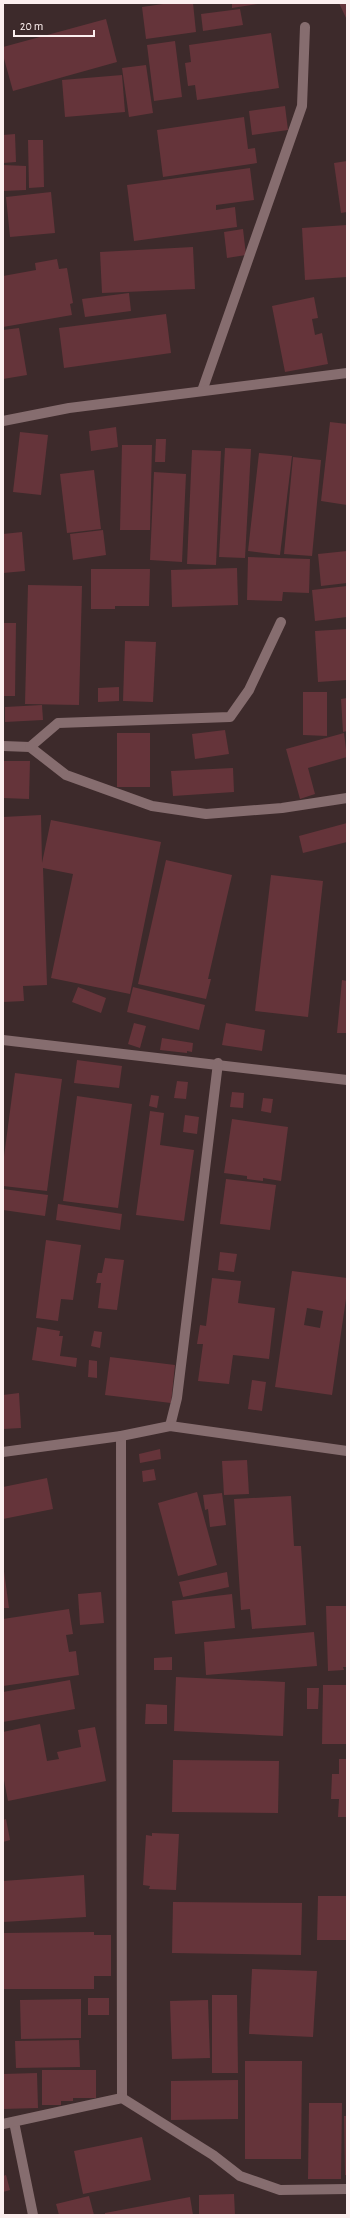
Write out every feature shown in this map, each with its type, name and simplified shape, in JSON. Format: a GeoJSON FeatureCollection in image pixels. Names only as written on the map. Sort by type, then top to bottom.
{"type":"FeatureCollection","features":[{"type":"Feature","properties":{"kind":"street"},"geometry":{"type":"LineString","coordinates":[[202,391],[302,106],[305,27]]}},
{"type":"Feature","properties":{"kind":"street"},"geometry":{"type":"LineString","coordinates":[[3,421],[69,408],[347,372]]}},
{"type":"Feature","properties":{"kind":"street"},"geometry":{"type":"LineString","coordinates":[[30,747],[58,723],[230,717],[249,690],[281,622]]}},
{"type":"Feature","properties":{"kind":"street"},"geometry":{"type":"LineString","coordinates":[[3,746],[30,747],[66,775],[152,806],[206,814],[282,808],[347,798]]}},
{"type":"Feature","properties":{"kind":"street"},"geometry":{"type":"LineString","coordinates":[[3,1040],[218,1063],[347,1080]]}},
{"type":"Feature","properties":{"kind":"street"},"geometry":{"type":"LineString","coordinates":[[170,1426],[177,1398],[218,1063]]}},
{"type":"Feature","properties":{"kind":"street"},"geometry":{"type":"LineString","coordinates":[[3,1452],[121,1436],[170,1426],[347,1451]]}},
{"type":"Feature","properties":{"kind":"street"},"geometry":{"type":"LineString","coordinates":[[121,1436],[122,2098]]}},
{"type":"Feature","properties":{"kind":"street"},"geometry":{"type":"LineString","coordinates":[[3,2124],[122,2098],[213,2155],[240,2176],[280,2190],[347,2189]]}},
{"type":"Feature","properties":{"kind":"street"},"geometry":{"type":"LineString","coordinates":[[14,2122],[33,2215]]}},
{"type":"Feature","properties":{"kind":"building"},"geometry":{"type":"Polygon","coordinates":[[[170,3],[193,3],[196,32],[146,39],[142,7],[170,3]]]}},
{"type":"Feature","properties":{"kind":"building"},"geometry":{"type":"Polygon","coordinates":[[[232,3],[258,3],[258,4],[232,8],[232,3]]]}},
{"type":"Feature","properties":{"kind":"building"},"geometry":{"type":"Polygon","coordinates":[[[339,3],[347,3],[347,20],[339,3]]]}},
{"type":"Feature","properties":{"kind":"building"},"geometry":{"type":"Polygon","coordinates":[[[240,9],[243,25],[203,31],[201,14],[240,9]]]}},
{"type":"Feature","properties":{"kind":"building"},"geometry":{"type":"Polygon","coordinates":[[[106,19],[117,62],[13,91],[3,55],[3,47],[106,19]]]}},
{"type":"Feature","properties":{"kind":"building"},"geometry":{"type":"Polygon","coordinates":[[[271,33],[279,88],[197,100],[195,85],[188,86],[185,63],[191,62],[189,45],[271,33]]]}},
{"type":"Feature","properties":{"kind":"building"},"geometry":{"type":"Polygon","coordinates":[[[175,41],[182,97],[154,101],[147,45],[175,41]]]}},
{"type":"Feature","properties":{"kind":"building"},"geometry":{"type":"Polygon","coordinates":[[[146,65],[153,113],[129,117],[122,68],[146,65]]]}},
{"type":"Feature","properties":{"kind":"building"},"geometry":{"type":"Polygon","coordinates":[[[122,75],[125,112],[65,117],[62,80],[122,75]]]}},
{"type":"Feature","properties":{"kind":"building"},"geometry":{"type":"Polygon","coordinates":[[[285,106],[288,130],[252,135],[249,111],[285,106]]]}},
{"type":"Feature","properties":{"kind":"building"},"geometry":{"type":"Polygon","coordinates":[[[244,117],[248,149],[255,148],[257,163],[163,177],[157,130],[244,117]]]}},
{"type":"Feature","properties":{"kind":"building"},"geometry":{"type":"Polygon","coordinates":[[[15,134],[16,162],[3,163],[3,135],[15,134]]]}},
{"type":"Feature","properties":{"kind":"building"},"geometry":{"type":"Polygon","coordinates":[[[28,140],[43,140],[44,187],[29,188],[28,140]]]}},
{"type":"Feature","properties":{"kind":"building"},"geometry":{"type":"Polygon","coordinates":[[[347,161],[347,212],[341,213],[334,163],[347,161]]]}},
{"type":"Feature","properties":{"kind":"building"},"geometry":{"type":"Polygon","coordinates":[[[3,165],[26,166],[26,190],[3,191],[3,165]]]}},
{"type":"Feature","properties":{"kind":"building"},"geometry":{"type":"Polygon","coordinates":[[[250,168],[254,200],[216,205],[216,210],[235,207],[237,227],[134,241],[127,185],[250,168]]]}},
{"type":"Feature","properties":{"kind":"building"},"geometry":{"type":"Polygon","coordinates":[[[51,192],[55,233],[10,237],[6,197],[51,192]]]}},
{"type":"Feature","properties":{"kind":"building"},"geometry":{"type":"Polygon","coordinates":[[[347,225],[347,277],[305,280],[302,228],[347,225]]]}},
{"type":"Feature","properties":{"kind":"building"},"geometry":{"type":"Polygon","coordinates":[[[243,229],[246,255],[227,258],[224,232],[243,229]]]}},
{"type":"Feature","properties":{"kind":"building"},"geometry":{"type":"Polygon","coordinates":[[[193,247],[195,289],[102,293],[100,252],[193,247]]]}},
{"type":"Feature","properties":{"kind":"building"},"geometry":{"type":"Polygon","coordinates":[[[57,259],[59,269],[67,268],[73,303],[70,304],[72,315],[3,327],[3,276],[36,270],[35,263],[57,259]]]}},
{"type":"Feature","properties":{"kind":"building"},"geometry":{"type":"Polygon","coordinates":[[[129,293],[131,311],[85,317],[82,299],[129,293]]]}},
{"type":"Feature","properties":{"kind":"building"},"geometry":{"type":"Polygon","coordinates":[[[314,297],[318,318],[312,319],[315,335],[322,333],[328,364],[285,372],[272,306],[314,297]]]}},
{"type":"Feature","properties":{"kind":"building"},"geometry":{"type":"Polygon","coordinates":[[[166,314],[171,353],[64,368],[59,328],[166,314]]]}},
{"type":"Feature","properties":{"kind":"building"},"geometry":{"type":"Polygon","coordinates":[[[19,328],[27,375],[3,379],[3,330],[19,328]]]}},
{"type":"Feature","properties":{"kind":"building"},"geometry":{"type":"Polygon","coordinates":[[[330,422],[347,424],[347,505],[321,501],[330,422]]]}},
{"type":"Feature","properties":{"kind":"building"},"geometry":{"type":"Polygon","coordinates":[[[116,427],[118,447],[91,451],[89,431],[116,427]]]}},
{"type":"Feature","properties":{"kind":"building"},"geometry":{"type":"Polygon","coordinates":[[[20,432],[48,435],[41,495],[13,492],[20,432]]]}},
{"type":"Feature","properties":{"kind":"building"},"geometry":{"type":"Polygon","coordinates":[[[156,439],[166,439],[165,462],[155,462],[156,439]]]}},
{"type":"Feature","properties":{"kind":"building"},"geometry":{"type":"Polygon","coordinates":[[[122,445],[152,445],[150,530],[120,530],[122,445]]]}},
{"type":"Feature","properties":{"kind":"building"},"geometry":{"type":"Polygon","coordinates":[[[225,448],[251,449],[245,558],[219,557],[225,448]]]}},
{"type":"Feature","properties":{"kind":"building"},"geometry":{"type":"Polygon","coordinates":[[[192,450],[221,451],[216,565],[187,564],[192,450]]]}},
{"type":"Feature","properties":{"kind":"building"},"geometry":{"type":"Polygon","coordinates":[[[259,453],[292,456],[280,555],[248,551],[259,453]]]}},
{"type":"Feature","properties":{"kind":"building"},"geometry":{"type":"Polygon","coordinates":[[[293,457],[321,460],[312,556],[284,554],[293,457]]]}},
{"type":"Feature","properties":{"kind":"building"},"geometry":{"type":"Polygon","coordinates":[[[94,470],[101,529],[67,533],[60,474],[94,470]]]}},
{"type":"Feature","properties":{"kind":"building"},"geometry":{"type":"Polygon","coordinates":[[[154,472],[186,474],[182,562],[150,560],[154,472]]]}},
{"type":"Feature","properties":{"kind":"building"},"geometry":{"type":"Polygon","coordinates":[[[103,530],[106,555],[73,560],[70,534],[103,530]]]}},
{"type":"Feature","properties":{"kind":"building"},"geometry":{"type":"Polygon","coordinates":[[[22,532],[25,571],[3,573],[3,534],[22,532]]]}},
{"type":"Feature","properties":{"kind":"building"},"geometry":{"type":"Polygon","coordinates":[[[347,551],[347,583],[321,586],[318,554],[347,551]]]}},
{"type":"Feature","properties":{"kind":"building"},"geometry":{"type":"Polygon","coordinates":[[[248,557],[310,559],[309,593],[283,592],[282,601],[247,600],[248,557]]]}},
{"type":"Feature","properties":{"kind":"building"},"geometry":{"type":"Polygon","coordinates":[[[237,568],[238,605],[172,607],[171,570],[237,568]]]}},
{"type":"Feature","properties":{"kind":"building"},"geometry":{"type":"Polygon","coordinates":[[[91,569],[150,569],[149,606],[115,606],[115,609],[91,609],[91,569]]]}},
{"type":"Feature","properties":{"kind":"building"},"geometry":{"type":"Polygon","coordinates":[[[28,585],[82,586],[79,705],[25,704],[28,585]]]}},
{"type":"Feature","properties":{"kind":"building"},"geometry":{"type":"Polygon","coordinates":[[[347,586],[347,617],[315,621],[312,590],[347,586]]]}},
{"type":"Feature","properties":{"kind":"building"},"geometry":{"type":"Polygon","coordinates":[[[3,623],[16,623],[15,696],[3,696],[3,623]]]}},
{"type":"Feature","properties":{"kind":"building"},"geometry":{"type":"Polygon","coordinates":[[[347,629],[347,680],[318,682],[315,631],[347,629]]]}},
{"type":"Feature","properties":{"kind":"building"},"geometry":{"type":"Polygon","coordinates":[[[125,641],[156,642],[153,702],[123,701],[125,641]]]}},
{"type":"Feature","properties":{"kind":"building"},"geometry":{"type":"Polygon","coordinates":[[[119,687],[119,701],[98,702],[98,688],[119,687]]]}},
{"type":"Feature","properties":{"kind":"building"},"geometry":{"type":"Polygon","coordinates":[[[303,692],[327,692],[327,736],[303,735],[303,692]]]}},
{"type":"Feature","properties":{"kind":"building"},"geometry":{"type":"Polygon","coordinates":[[[347,698],[347,731],[343,732],[341,699],[347,698]]]}},
{"type":"Feature","properties":{"kind":"building"},"geometry":{"type":"Polygon","coordinates":[[[42,705],[43,720],[5,722],[5,707],[42,705]]]}},
{"type":"Feature","properties":{"kind":"building"},"geometry":{"type":"Polygon","coordinates":[[[225,730],[229,754],[195,759],[192,734],[225,730]]]}},
{"type":"Feature","properties":{"kind":"building"},"geometry":{"type":"Polygon","coordinates":[[[117,733],[150,733],[150,787],[117,787],[117,733]]]}},
{"type":"Feature","properties":{"kind":"building"},"geometry":{"type":"Polygon","coordinates":[[[344,733],[347,757],[308,768],[315,794],[300,799],[286,749],[344,733]]]}},
{"type":"Feature","properties":{"kind":"building"},"geometry":{"type":"Polygon","coordinates":[[[3,761],[30,761],[29,799],[3,798],[3,761]]]}},
{"type":"Feature","properties":{"kind":"building"},"geometry":{"type":"Polygon","coordinates":[[[233,768],[234,792],[173,796],[171,771],[233,768]]]}},
{"type":"Feature","properties":{"kind":"building"},"geometry":{"type":"Polygon","coordinates":[[[41,815],[42,863],[51,820],[161,842],[130,994],[51,978],[73,874],[43,868],[47,985],[23,986],[24,1001],[3,1002],[3,817],[41,815]]]}},
{"type":"Feature","properties":{"kind":"building"},"geometry":{"type":"Polygon","coordinates":[[[347,823],[347,842],[303,853],[299,836],[347,823]]]}},
{"type":"Feature","properties":{"kind":"building"},"geometry":{"type":"Polygon","coordinates":[[[166,860],[232,875],[208,979],[211,979],[206,999],[138,984],[166,860]]]}},
{"type":"Feature","properties":{"kind":"building"},"geometry":{"type":"Polygon","coordinates":[[[271,875],[323,881],[308,1017],[255,1011],[271,875]]]}},
{"type":"Feature","properties":{"kind":"building"},"geometry":{"type":"Polygon","coordinates":[[[342,980],[347,981],[347,1033],[337,1033],[342,980]]]}},
{"type":"Feature","properties":{"kind":"building"},"geometry":{"type":"Polygon","coordinates":[[[78,987],[106,998],[101,1013],[72,1002],[78,987]]]}},
{"type":"Feature","properties":{"kind":"building"},"geometry":{"type":"Polygon","coordinates":[[[133,987],[205,1005],[199,1030],[127,1012],[133,987]]]}},
{"type":"Feature","properties":{"kind":"building"},"geometry":{"type":"Polygon","coordinates":[[[134,1023],[146,1026],[140,1048],[128,1044],[134,1023]]]}},
{"type":"Feature","properties":{"kind":"building"},"geometry":{"type":"Polygon","coordinates":[[[226,1023],[265,1030],[262,1051],[222,1045],[226,1023]]]}},
{"type":"Feature","properties":{"kind":"building"},"geometry":{"type":"Polygon","coordinates":[[[162,1038],[193,1043],[192,1052],[187,1051],[187,1053],[160,1050],[162,1038]]]}},
{"type":"Feature","properties":{"kind":"building"},"geometry":{"type":"Polygon","coordinates":[[[77,1060],[122,1066],[119,1088],[74,1083],[77,1060]]]}},
{"type":"Feature","properties":{"kind":"building"},"geometry":{"type":"Polygon","coordinates":[[[15,1073],[62,1079],[47,1191],[3,1186],[3,1164],[15,1073]]]}},
{"type":"Feature","properties":{"kind":"building"},"geometry":{"type":"Polygon","coordinates":[[[177,1081],[188,1082],[186,1099],[174,1098],[177,1081]]]}},
{"type":"Feature","properties":{"kind":"building"},"geometry":{"type":"Polygon","coordinates":[[[232,1092],[244,1093],[243,1108],[230,1107],[232,1092]]]}},
{"type":"Feature","properties":{"kind":"building"},"geometry":{"type":"Polygon","coordinates":[[[151,1095],[159,1096],[157,1108],[149,1106],[151,1095]]]}},
{"type":"Feature","properties":{"kind":"building"},"geometry":{"type":"Polygon","coordinates":[[[77,1096],[132,1104],[118,1208],[63,1201],[77,1096]]]}},
{"type":"Feature","properties":{"kind":"building"},"geometry":{"type":"Polygon","coordinates":[[[263,1098],[273,1099],[271,1113],[261,1111],[263,1098]]]}},
{"type":"Feature","properties":{"kind":"building"},"geometry":{"type":"Polygon","coordinates":[[[150,1111],[164,1113],[160,1145],[194,1150],[184,1221],[136,1215],[150,1111]]]}},
{"type":"Feature","properties":{"kind":"building"},"geometry":{"type":"Polygon","coordinates":[[[185,1115],[199,1117],[197,1134],[183,1132],[185,1115]]]}},
{"type":"Feature","properties":{"kind":"building"},"geometry":{"type":"Polygon","coordinates":[[[232,1119],[288,1127],[281,1181],[263,1178],[263,1181],[247,1179],[247,1176],[224,1173],[232,1119]]]}},
{"type":"Feature","properties":{"kind":"building"},"geometry":{"type":"Polygon","coordinates":[[[226,1179],[276,1185],[270,1230],[220,1224],[226,1179]]]}},
{"type":"Feature","properties":{"kind":"building"},"geometry":{"type":"Polygon","coordinates":[[[3,1189],[48,1195],[45,1216],[3,1210],[3,1189]]]}},
{"type":"Feature","properties":{"kind":"building"},"geometry":{"type":"Polygon","coordinates":[[[58,1204],[122,1214],[120,1230],[56,1220],[58,1204]]]}},
{"type":"Feature","properties":{"kind":"building"},"geometry":{"type":"Polygon","coordinates":[[[46,1240],[81,1245],[73,1300],[61,1299],[58,1321],[36,1318],[46,1240]]]}},
{"type":"Feature","properties":{"kind":"building"},"geometry":{"type":"Polygon","coordinates":[[[220,1252],[237,1254],[234,1272],[218,1270],[220,1252]]]}},
{"type":"Feature","properties":{"kind":"building"},"geometry":{"type":"Polygon","coordinates":[[[105,1258],[124,1260],[117,1310],[98,1308],[101,1283],[96,1283],[98,1273],[102,1273],[105,1258]]]}},
{"type":"Feature","properties":{"kind":"building"},"geometry":{"type":"Polygon","coordinates":[[[292,1271],[347,1278],[347,1292],[332,1395],[275,1387],[292,1271]],[[307,1308],[304,1325],[320,1328],[323,1311],[307,1308]]]}},
{"type":"Feature","properties":{"kind":"building"},"geometry":{"type":"Polygon","coordinates":[[[212,1278],[241,1281],[238,1303],[275,1308],[269,1359],[233,1355],[229,1384],[198,1381],[203,1344],[197,1344],[200,1325],[206,1326],[212,1278]]]}},
{"type":"Feature","properties":{"kind":"building"},"geometry":{"type":"Polygon","coordinates":[[[37,1327],[60,1331],[59,1336],[63,1336],[60,1356],[77,1358],[76,1367],[32,1360],[37,1327]]]}},
{"type":"Feature","properties":{"kind":"building"},"geometry":{"type":"Polygon","coordinates":[[[94,1331],[102,1332],[100,1348],[91,1346],[94,1331]]]}},
{"type":"Feature","properties":{"kind":"building"},"geometry":{"type":"Polygon","coordinates":[[[110,1357],[175,1365],[171,1403],[105,1395],[110,1357]]]}},
{"type":"Feature","properties":{"kind":"building"},"geometry":{"type":"Polygon","coordinates":[[[89,1360],[97,1361],[97,1378],[88,1377],[89,1360]]]}},
{"type":"Feature","properties":{"kind":"building"},"geometry":{"type":"Polygon","coordinates":[[[252,1380],[266,1382],[262,1411],[248,1409],[252,1380]]]}},
{"type":"Feature","properties":{"kind":"building"},"geometry":{"type":"Polygon","coordinates":[[[19,1393],[21,1428],[3,1429],[3,1395],[19,1393]]]}},
{"type":"Feature","properties":{"kind":"building"},"geometry":{"type":"Polygon","coordinates":[[[160,1449],[161,1459],[140,1463],[139,1454],[160,1449]]]}},
{"type":"Feature","properties":{"kind":"building"},"geometry":{"type":"Polygon","coordinates":[[[247,1460],[249,1494],[224,1495],[222,1461],[247,1460]]]}},
{"type":"Feature","properties":{"kind":"building"},"geometry":{"type":"Polygon","coordinates":[[[154,1469],[156,1480],[143,1482],[142,1471],[154,1469]]]}},
{"type":"Feature","properties":{"kind":"building"},"geometry":{"type":"Polygon","coordinates":[[[47,1478],[53,1509],[3,1519],[3,1487],[47,1478]]]}},
{"type":"Feature","properties":{"kind":"building"},"geometry":{"type":"Polygon","coordinates":[[[197,1492],[217,1565],[178,1576],[158,1503],[197,1492]]]}},
{"type":"Feature","properties":{"kind":"building"},"geometry":{"type":"Polygon","coordinates":[[[222,1493],[226,1525],[210,1527],[208,1509],[205,1510],[203,1495],[222,1493]]]}},
{"type":"Feature","properties":{"kind":"building"},"geometry":{"type":"Polygon","coordinates":[[[291,1496],[294,1546],[301,1546],[306,1625],[252,1629],[250,1609],[241,1610],[234,1499],[291,1496]]]}},
{"type":"Feature","properties":{"kind":"building"},"geometry":{"type":"Polygon","coordinates":[[[3,1564],[9,1608],[3,1608],[3,1564]]]}},
{"type":"Feature","properties":{"kind":"building"},"geometry":{"type":"Polygon","coordinates":[[[227,1572],[229,1587],[183,1597],[179,1582],[227,1572]]]}},
{"type":"Feature","properties":{"kind":"building"},"geometry":{"type":"Polygon","coordinates":[[[101,1592],[104,1623],[80,1625],[78,1594],[101,1592]]]}},
{"type":"Feature","properties":{"kind":"building"},"geometry":{"type":"Polygon","coordinates":[[[232,1594],[235,1628],[175,1634],[172,1601],[232,1594]]]}},
{"type":"Feature","properties":{"kind":"building"},"geometry":{"type":"Polygon","coordinates":[[[326,1606],[347,1606],[347,1667],[343,1667],[344,1670],[328,1671],[326,1606]]]}},
{"type":"Feature","properties":{"kind":"building"},"geometry":{"type":"Polygon","coordinates":[[[69,1609],[73,1634],[66,1635],[69,1652],[76,1651],[79,1675],[3,1686],[3,1619],[69,1609]]]}},
{"type":"Feature","properties":{"kind":"building"},"geometry":{"type":"Polygon","coordinates":[[[314,1632],[317,1666],[206,1675],[204,1642],[314,1632]]]}},
{"type":"Feature","properties":{"kind":"building"},"geometry":{"type":"Polygon","coordinates":[[[172,1657],[172,1670],[154,1670],[154,1658],[172,1657]]]}},
{"type":"Feature","properties":{"kind":"building"},"geometry":{"type":"Polygon","coordinates":[[[176,1677],[285,1682],[283,1736],[174,1731],[176,1677]]]}},
{"type":"Feature","properties":{"kind":"building"},"geometry":{"type":"Polygon","coordinates":[[[70,1680],[75,1709],[3,1722],[3,1692],[70,1680]]]}},
{"type":"Feature","properties":{"kind":"building"},"geometry":{"type":"Polygon","coordinates":[[[323,1685],[347,1685],[347,1744],[322,1744],[323,1685]]]}},
{"type":"Feature","properties":{"kind":"building"},"geometry":{"type":"Polygon","coordinates":[[[307,1688],[319,1688],[318,1709],[307,1709],[307,1688]]]}},
{"type":"Feature","properties":{"kind":"building"},"geometry":{"type":"Polygon","coordinates":[[[146,1704],[167,1705],[167,1724],[145,1724],[146,1704]]]}},
{"type":"Feature","properties":{"kind":"building"},"geometry":{"type":"Polygon","coordinates":[[[40,1724],[47,1761],[59,1759],[57,1752],[81,1747],[78,1730],[95,1727],[106,1781],[8,1801],[3,1775],[3,1732],[40,1724]]]}},
{"type":"Feature","properties":{"kind":"building"},"geometry":{"type":"Polygon","coordinates":[[[339,1759],[347,1759],[347,1817],[338,1817],[339,1799],[331,1799],[332,1774],[339,1774],[339,1759]]]}},
{"type":"Feature","properties":{"kind":"building"},"geometry":{"type":"Polygon","coordinates":[[[173,1760],[279,1761],[278,1813],[172,1812],[173,1760]]]}},
{"type":"Feature","properties":{"kind":"building"},"geometry":{"type":"Polygon","coordinates":[[[6,1819],[10,1840],[3,1842],[3,1820],[6,1819]]]}},
{"type":"Feature","properties":{"kind":"building"},"geometry":{"type":"Polygon","coordinates":[[[152,1833],[179,1834],[176,1890],[149,1889],[150,1886],[143,1885],[146,1835],[152,1836],[152,1833]]]}},
{"type":"Feature","properties":{"kind":"building"},"geometry":{"type":"Polygon","coordinates":[[[84,1875],[86,1917],[3,1922],[3,1881],[84,1875]]]}},
{"type":"Feature","properties":{"kind":"building"},"geometry":{"type":"Polygon","coordinates":[[[318,1896],[347,1896],[347,1940],[317,1940],[318,1896]]]}},
{"type":"Feature","properties":{"kind":"building"},"geometry":{"type":"Polygon","coordinates":[[[173,1902],[302,1903],[301,1955],[172,1953],[173,1902]]]}},
{"type":"Feature","properties":{"kind":"building"},"geometry":{"type":"Polygon","coordinates":[[[94,1932],[94,1935],[111,1935],[111,1976],[94,1976],[94,1989],[3,1989],[3,1933],[94,1932]]]}},
{"type":"Feature","properties":{"kind":"building"},"geometry":{"type":"Polygon","coordinates":[[[252,1969],[317,1971],[313,2037],[249,2034],[252,1969]]]}},
{"type":"Feature","properties":{"kind":"building"},"geometry":{"type":"Polygon","coordinates":[[[212,1995],[237,1995],[238,2073],[212,2073],[212,1995]]]}},
{"type":"Feature","properties":{"kind":"building"},"geometry":{"type":"Polygon","coordinates":[[[88,1998],[109,1998],[109,2015],[88,2015],[88,1998]]]}},
{"type":"Feature","properties":{"kind":"building"},"geometry":{"type":"Polygon","coordinates":[[[81,1999],[81,2038],[21,2039],[20,2000],[81,1999]]]}},
{"type":"Feature","properties":{"kind":"building"},"geometry":{"type":"Polygon","coordinates":[[[208,2000],[210,2058],[172,2059],[170,2001],[208,2000]]]}},
{"type":"Feature","properties":{"kind":"building"},"geometry":{"type":"Polygon","coordinates":[[[79,2040],[80,2067],[16,2068],[15,2041],[79,2040]]]}},
{"type":"Feature","properties":{"kind":"building"},"geometry":{"type":"Polygon","coordinates":[[[245,2061],[302,2061],[301,2159],[245,2159],[245,2061]]]}},
{"type":"Feature","properties":{"kind":"building"},"geometry":{"type":"Polygon","coordinates":[[[42,2070],[96,2070],[96,2098],[73,2098],[73,2101],[61,2101],[61,2105],[42,2105],[42,2070]]]}},
{"type":"Feature","properties":{"kind":"building"},"geometry":{"type":"Polygon","coordinates":[[[37,2073],[38,2108],[3,2109],[3,2074],[37,2073]]]}},
{"type":"Feature","properties":{"kind":"building"},"geometry":{"type":"Polygon","coordinates":[[[238,2080],[238,2119],[171,2120],[171,2081],[238,2080]]]}},
{"type":"Feature","properties":{"kind":"building"},"geometry":{"type":"Polygon","coordinates":[[[309,2103],[342,2103],[341,2179],[308,2179],[309,2103]]]}},
{"type":"Feature","properties":{"kind":"building"},"geometry":{"type":"Polygon","coordinates":[[[344,2116],[347,2116],[347,2175],[345,2175],[344,2116]]]}},
{"type":"Feature","properties":{"kind":"building"},"geometry":{"type":"Polygon","coordinates":[[[142,2137],[151,2180],[83,2194],[74,2151],[142,2137]]]}},
{"type":"Feature","properties":{"kind":"building"},"geometry":{"type":"Polygon","coordinates":[[[6,2175],[10,2190],[3,2192],[3,2176],[6,2175]]]}},
{"type":"Feature","properties":{"kind":"building"},"geometry":{"type":"Polygon","coordinates":[[[234,2194],[235,2215],[199,2215],[199,2195],[234,2194]]]}},
{"type":"Feature","properties":{"kind":"building"},"geometry":{"type":"Polygon","coordinates":[[[89,2196],[94,2215],[59,2215],[56,2204],[89,2196]]]}},
{"type":"Feature","properties":{"kind":"building"},"geometry":{"type":"Polygon","coordinates":[[[190,2197],[193,2215],[105,2215],[105,2213],[190,2197]]]}}]}
